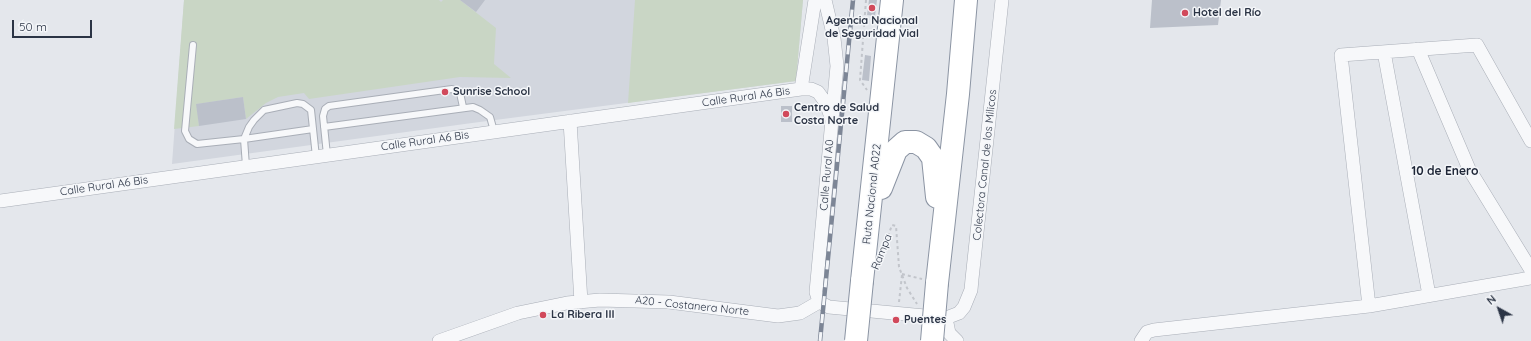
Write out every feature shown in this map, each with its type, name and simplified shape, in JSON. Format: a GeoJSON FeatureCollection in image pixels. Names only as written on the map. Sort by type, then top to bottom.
{"type":"FeatureCollection","features":[{"type":"Feature","properties":{"kind":"highway","name":"Ruta Nacional A022"},"geometry":{"type":"LineString","coordinates":[[856,341],[892,0]]}},
{"type":"Feature","properties":{"kind":"highway"},"geometry":{"type":"LineString","coordinates":[[932,341],[928,281],[941,250],[958,94],[966,0]]}},
{"type":"Feature","properties":{"kind":"highway"},"geometry":{"type":"LineString","coordinates":[[868,227],[893,155],[905,142],[916,142],[922,144],[930,152],[934,164],[941,250]]}},
{"type":"Feature","properties":{"kind":"street"},"geometry":{"type":"LineString","coordinates":[[801,89],[815,0]]}},
{"type":"Feature","properties":{"kind":"street","name":"Calle Rural A0"},"geometry":{"type":"LineString","coordinates":[[819,302],[816,292],[837,66],[834,38],[825,0]]}},
{"type":"Feature","properties":{"kind":"street","name":"Colectora Canal de los Milicos"},"geometry":{"type":"LineString","coordinates":[[946,318],[953,316],[962,310],[971,290],[1002,0]]}},
{"type":"Feature","properties":{"kind":"street"},"geometry":{"type":"LineString","coordinates":[[1369,306],[1341,55],[1477,45],[1531,141]]}},
{"type":"Feature","properties":{"kind":"street"},"geometry":{"type":"LineString","coordinates":[[1418,49],[1469,169],[1531,270]]}},
{"type":"Feature","properties":{"kind":"street"},"geometry":{"type":"LineString","coordinates":[[1384,52],[1429,295]]}},
{"type":"Feature","properties":{"kind":"street","name":"Calle Rural A6 Bis"},"geometry":{"type":"LineString","coordinates":[[0,201],[801,89],[811,89],[818,92],[826,103],[832,120]]}},
{"type":"Feature","properties":{"kind":"street"},"geometry":{"type":"LineString","coordinates":[[570,121],[581,302]]}},
{"type":"Feature","properties":{"kind":"street"},"geometry":{"type":"LineString","coordinates":[[1141,341],[1147,332],[1154,330],[1369,306],[1531,278]]}},
{"type":"Feature","properties":{"kind":"street","name":"A20 - Costanera Norte"},"geometry":{"type":"LineString","coordinates":[[439,341],[518,313],[600,300],[641,300],[778,316],[800,313],[819,302]]}},
{"type":"Feature","properties":{"kind":"street"},"geometry":{"type":"LineString","coordinates":[[819,302],[829,307],[946,318],[949,333],[957,341]]}},
{"type":"Feature","properties":{"kind":"lane"},"geometry":{"type":"LineString","coordinates":[[193,45],[185,131],[189,139],[197,144],[313,129]]}},
{"type":"Feature","properties":{"kind":"lane"},"geometry":{"type":"LineString","coordinates":[[321,156],[324,127],[323,113],[326,108],[455,89],[460,93],[463,107]]}},
{"type":"Feature","properties":{"kind":"lane"},"geometry":{"type":"LineString","coordinates":[[246,166],[244,139],[249,127],[264,110],[297,103],[303,104],[311,110],[313,129],[321,156]]}},
{"type":"Feature","properties":{"kind":"lane"},"geometry":{"type":"LineString","coordinates":[[324,127],[463,107],[472,107],[486,113],[490,117],[494,132]]}},
{"type":"Feature","properties":{"kind":"path","name":"Rampa"},"geometry":{"type":"LineString","coordinates":[[881,256],[892,226],[896,226],[898,264],[902,274]]}},
{"type":"Feature","properties":{"kind":"path"},"geometry":{"type":"LineString","coordinates":[[902,274],[928,281]]}},
{"type":"Feature","properties":{"kind":"path"},"geometry":{"type":"LineString","coordinates":[[898,313],[902,274]]}},
{"type":"Feature","properties":{"kind":"path"},"geometry":{"type":"LineString","coordinates":[[902,274],[907,288],[923,316]]}},
{"type":"Feature","properties":{"kind":"shaded area","name":"Sunrise School"},"geometry":{"type":"Polygon","coordinates":[[[184,0],[803,0],[796,81],[172,164],[184,0]]]}},
{"type":"Feature","properties":{"kind":"green space"},"geometry":{"type":"Polygon","coordinates":[[[184,0],[439,0],[441,2],[443,0],[460,0],[496,28],[494,64],[511,78],[460,77],[309,99],[304,93],[278,97],[266,103],[246,119],[243,97],[197,104],[199,126],[174,129],[184,0]]]}},
{"type":"Feature","properties":{"kind":"green space"},"geometry":{"type":"Polygon","coordinates":[[[635,0],[803,0],[796,81],[628,103],[635,0]]]}},
{"type":"Feature","properties":{"kind":"building"},"geometry":{"type":"Polygon","coordinates":[[[460,0],[485,0],[476,12],[460,0]]]}},
{"type":"Feature","properties":{"kind":"building","name":"Agencia Nacional de Seguridad Vial"},"geometry":{"type":"Polygon","coordinates":[[[869,0],[877,0],[875,16],[867,15],[869,0]]]}},
{"type":"Feature","properties":{"kind":"building","name":"Hotel del Río"},"geometry":{"type":"Polygon","coordinates":[[[1152,0],[1221,0],[1218,25],[1150,28],[1152,0]]]}},
{"type":"Feature","properties":{"kind":"building"},"geometry":{"type":"Polygon","coordinates":[[[865,55],[871,56],[869,81],[862,80],[865,55]]]}},
{"type":"Feature","properties":{"kind":"building"},"geometry":{"type":"Polygon","coordinates":[[[243,97],[246,119],[199,126],[196,104],[243,97]]]}},
{"type":"Feature","properties":{"kind":"building","name":"Centro de Salud Costa Norte"},"geometry":{"type":"Polygon","coordinates":[[[781,106],[792,106],[792,122],[781,122],[781,106]]]}},
{"type":"Feature","properties":{"kind":"railway"},"geometry":{"type":"LineString","coordinates":[[820,341],[853,0]]}},
{"type":"Feature","properties":{"kind":"place","name":"Agencia Nacional de Seguridad Vial"},"geometry":{"type":"Point","coordinates":[872,8]}},
{"type":"Feature","properties":{"kind":"place","name":"Hotel del Río"},"geometry":{"type":"Point","coordinates":[1185,13]}},
{"type":"Feature","properties":{"kind":"place","name":"Sunrise School"},"geometry":{"type":"Point","coordinates":[445,92]}},
{"type":"Feature","properties":{"kind":"place","name":"Centro de Salud Costa Norte"},"geometry":{"type":"Point","coordinates":[786,114]}},
{"type":"Feature","properties":{"kind":"place","name":"La Ribera III"},"geometry":{"type":"Point","coordinates":[543,315]}},
{"type":"Feature","properties":{"kind":"place","name":"Puentes"},"geometry":{"type":"Point","coordinates":[896,320]}},
{"type":"Feature","properties":{"kind":"district","name":"10 de Enero"},"geometry":{"type":"Point","coordinates":[1445,171]}}]}
